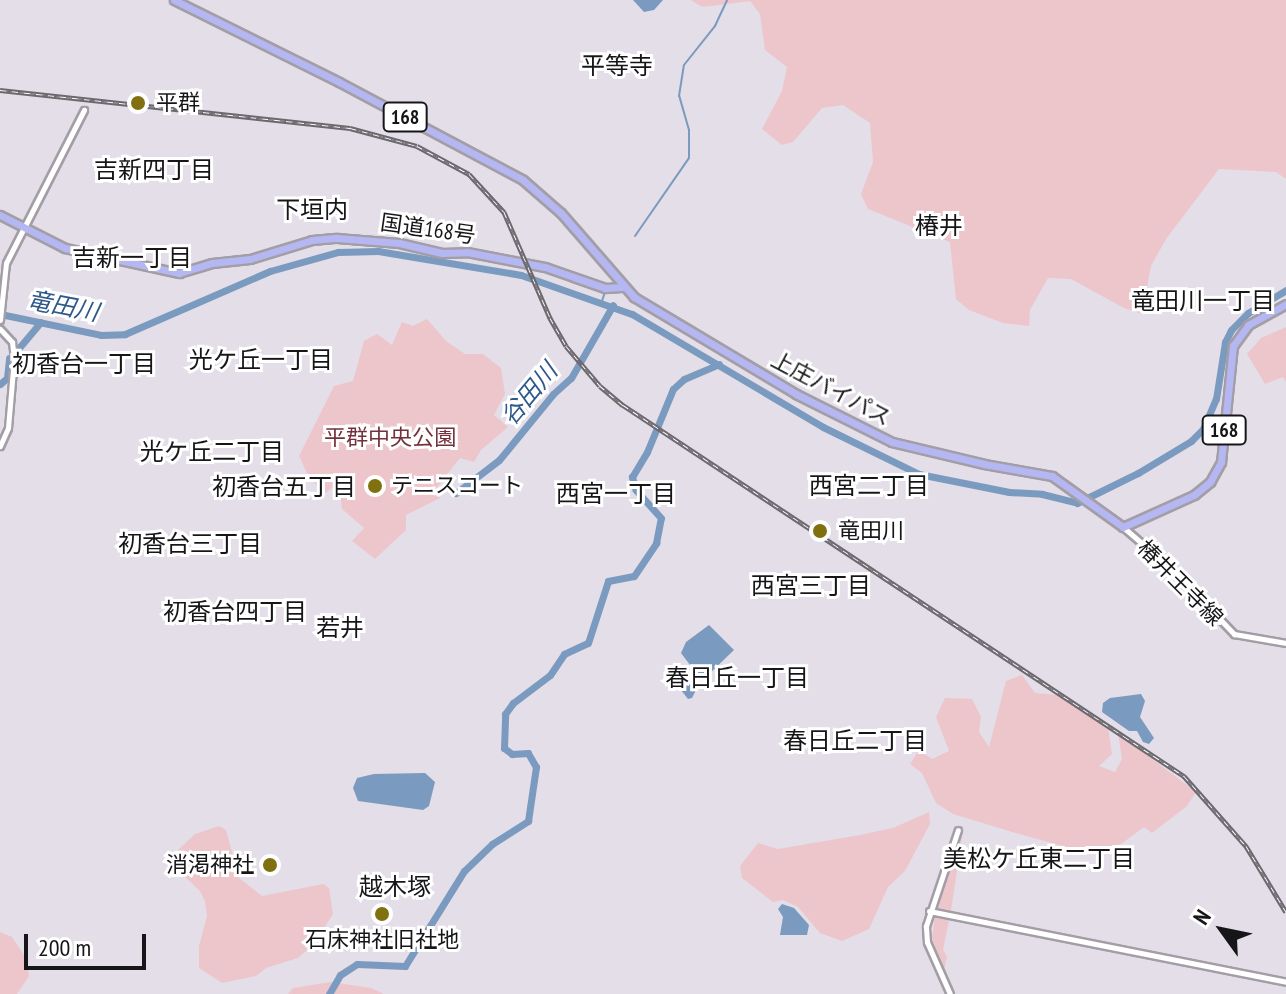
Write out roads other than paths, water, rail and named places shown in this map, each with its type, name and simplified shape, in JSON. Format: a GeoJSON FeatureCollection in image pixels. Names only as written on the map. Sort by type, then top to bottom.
{"type":"FeatureCollection","features":[{"type":"Feature","properties":{"kind":"highway","name":"168"},"geometry":{"type":"LineString","coordinates":[[174,0],[339,82],[523,180],[561,213],[622,287]]}},
{"type":"Feature","properties":{"kind":"highway","name":"国道168号"},"geometry":{"type":"LineString","coordinates":[[0,215],[74,251],[179,273],[212,263],[250,259],[312,240],[365,239],[442,253],[467,252],[545,267],[605,288],[622,287]]}},
{"type":"Feature","properties":{"kind":"highway","name":"上庄バイパス"},"geometry":{"type":"LineString","coordinates":[[622,287],[644,304],[796,394],[876,436],[984,464],[1041,472],[1068,487],[1123,527]]}},
{"type":"Feature","properties":{"kind":"highway","name":"168"},"geometry":{"type":"LineString","coordinates":[[1123,527],[1194,495],[1210,482],[1221,462],[1233,346],[1242,330],[1286,304]]}},
{"type":"Feature","properties":{"kind":"street"},"geometry":{"type":"LineString","coordinates":[[0,320],[4,268],[84,110]]}},
{"type":"Feature","properties":{"kind":"street"},"geometry":{"type":"LineString","coordinates":[[0,329],[12,342],[14,358],[8,428],[0,446]]}},
{"type":"Feature","properties":{"kind":"street","name":"椿井王寺線"},"geometry":{"type":"LineString","coordinates":[[1123,527],[1175,572],[1234,634],[1286,643]]}},
{"type":"Feature","properties":{"kind":"street"},"geometry":{"type":"LineString","coordinates":[[950,994],[927,942],[929,911],[958,830]]}},
{"type":"Feature","properties":{"kind":"street"},"geometry":{"type":"LineString","coordinates":[[929,911],[1286,982]]}},
{"type":"Feature","properties":{"kind":"water"},"geometry":{"type":"Polygon","coordinates":[[[633,0],[663,0],[654,10],[644,12],[633,0]]]}},
{"type":"Feature","properties":{"kind":"water"},"geometry":{"type":"Polygon","coordinates":[[[709,625],[734,650],[707,676],[699,677],[681,653],[686,642],[709,625]]]}},
{"type":"Feature","properties":{"kind":"water"},"geometry":{"type":"Polygon","coordinates":[[[679,671],[696,690],[692,698],[688,699],[670,676],[679,671]]]}},
{"type":"Feature","properties":{"kind":"water"},"geometry":{"type":"Polygon","coordinates":[[[1141,694],[1145,701],[1140,717],[1154,738],[1149,744],[1143,742],[1137,731],[1129,731],[1102,712],[1103,703],[1110,698],[1141,694]]]}},
{"type":"Feature","properties":{"kind":"water"},"geometry":{"type":"Polygon","coordinates":[[[425,773],[435,782],[429,806],[423,810],[358,801],[353,788],[357,778],[374,774],[425,773]]]}},
{"type":"Feature","properties":{"kind":"water"},"geometry":{"type":"Polygon","coordinates":[[[782,904],[794,908],[809,925],[807,935],[780,935],[783,917],[778,909],[782,904]]]}},
{"type":"Feature","properties":{"kind":"waterway"},"geometry":{"type":"LineString","coordinates":[[635,236],[689,158],[689,130],[679,96],[684,65],[715,26],[727,0]]}},
{"type":"Feature","properties":{"kind":"waterway","name":"竜田川"},"geometry":{"type":"LineString","coordinates":[[0,314],[101,335],[125,334],[270,271],[338,252],[378,251],[521,275],[632,314],[823,427],[919,474],[1009,492],[1042,494],[1077,503],[1138,473],[1191,441],[1203,429],[1216,399],[1225,342],[1231,330],[1248,313],[1286,290]]}},
{"type":"Feature","properties":{"kind":"waterway"},"geometry":{"type":"LineString","coordinates":[[602,301],[605,292]]}},
{"type":"Feature","properties":{"kind":"waterway","name":"谷田川"},"geometry":{"type":"LineString","coordinates":[[456,493],[499,460],[553,394],[571,378],[613,305]]}},
{"type":"Feature","properties":{"kind":"waterway"},"geometry":{"type":"LineString","coordinates":[[18,349],[41,322]]}},
{"type":"Feature","properties":{"kind":"waterway"},"geometry":{"type":"LineString","coordinates":[[0,384],[7,378],[9,358]]}},
{"type":"Feature","properties":{"kind":"waterway"},"geometry":{"type":"LineString","coordinates":[[329,994],[340,975],[357,964],[405,966],[464,871],[492,844],[528,821],[536,767],[528,753],[512,754],[504,748],[505,714],[513,703],[550,675],[564,654],[588,643],[608,581],[634,576],[656,543],[661,518],[636,490],[632,477],[647,452],[673,389],[684,379],[719,364]]}},
{"type":"Feature","properties":{"kind":"railway"},"geometry":{"type":"LineString","coordinates":[[0,90],[350,128],[417,146],[469,174],[504,212],[550,318],[566,346],[600,386],[623,405],[1184,776],[1246,846],[1286,912]]}},
{"type":"Feature","properties":{"kind":"place","name":"平群"},"geometry":{"type":"Point","coordinates":[138,103]}},
{"type":"Feature","properties":{"kind":"place","name":"テニスコート"},"geometry":{"type":"Point","coordinates":[375,486]}},
{"type":"Feature","properties":{"kind":"place","name":"竜田川"},"geometry":{"type":"Point","coordinates":[820,531]}},
{"type":"Feature","properties":{"kind":"place","name":"消渇神社"},"geometry":{"type":"Point","coordinates":[270,865]}},
{"type":"Feature","properties":{"kind":"place","name":"石床神社旧社地"},"geometry":{"type":"Point","coordinates":[382,914]}},
{"type":"Feature","properties":{"kind":"district","name":"平等寺"},"geometry":{"type":"Point","coordinates":[617,66]}},
{"type":"Feature","properties":{"kind":"district","name":"吉新四丁目"},"geometry":{"type":"Point","coordinates":[154,170]}},
{"type":"Feature","properties":{"kind":"district","name":"下垣内"},"geometry":{"type":"Point","coordinates":[312,210]}},
{"type":"Feature","properties":{"kind":"district","name":"椿井"},"geometry":{"type":"Point","coordinates":[939,226]}},
{"type":"Feature","properties":{"kind":"district","name":"吉新一丁目"},"geometry":{"type":"Point","coordinates":[132,258]}},
{"type":"Feature","properties":{"kind":"district","name":"竜田川一丁目"},"geometry":{"type":"Point","coordinates":[1203,301]}},
{"type":"Feature","properties":{"kind":"district","name":"光ケ丘一丁目"},"geometry":{"type":"Point","coordinates":[261,360]}},
{"type":"Feature","properties":{"kind":"district","name":"初香台一丁目"},"geometry":{"type":"Point","coordinates":[84,364]}},
{"type":"Feature","properties":{"kind":"district","name":"光ケ丘二丁目"},"geometry":{"type":"Point","coordinates":[212,452]}},
{"type":"Feature","properties":{"kind":"district","name":"西宮二丁目"},"geometry":{"type":"Point","coordinates":[869,486]}},
{"type":"Feature","properties":{"kind":"district","name":"初香台五丁目"},"geometry":{"type":"Point","coordinates":[284,487]}},
{"type":"Feature","properties":{"kind":"district","name":"西宮一丁目"},"geometry":{"type":"Point","coordinates":[616,494]}},
{"type":"Feature","properties":{"kind":"district","name":"初香台三丁目"},"geometry":{"type":"Point","coordinates":[190,544]}},
{"type":"Feature","properties":{"kind":"district","name":"西宮三丁目"},"geometry":{"type":"Point","coordinates":[811,586]}},
{"type":"Feature","properties":{"kind":"district","name":"初香台四丁目"},"geometry":{"type":"Point","coordinates":[235,612]}},
{"type":"Feature","properties":{"kind":"district","name":"若井"},"geometry":{"type":"Point","coordinates":[340,628]}},
{"type":"Feature","properties":{"kind":"district","name":"春日丘一丁目"},"geometry":{"type":"Point","coordinates":[737,678]}},
{"type":"Feature","properties":{"kind":"district","name":"春日丘二丁目"},"geometry":{"type":"Point","coordinates":[855,741]}},
{"type":"Feature","properties":{"kind":"district","name":"美松ケ丘東二丁目"},"geometry":{"type":"Point","coordinates":[1039,859]}},
{"type":"Feature","properties":{"kind":"district","name":"越木塚"},"geometry":{"type":"Point","coordinates":[395,887]}},
{"type":"Feature","properties":{"kind":"park label","name":"平群中央公園"},"geometry":{"type":"Point","coordinates":[390,438]}}]}
